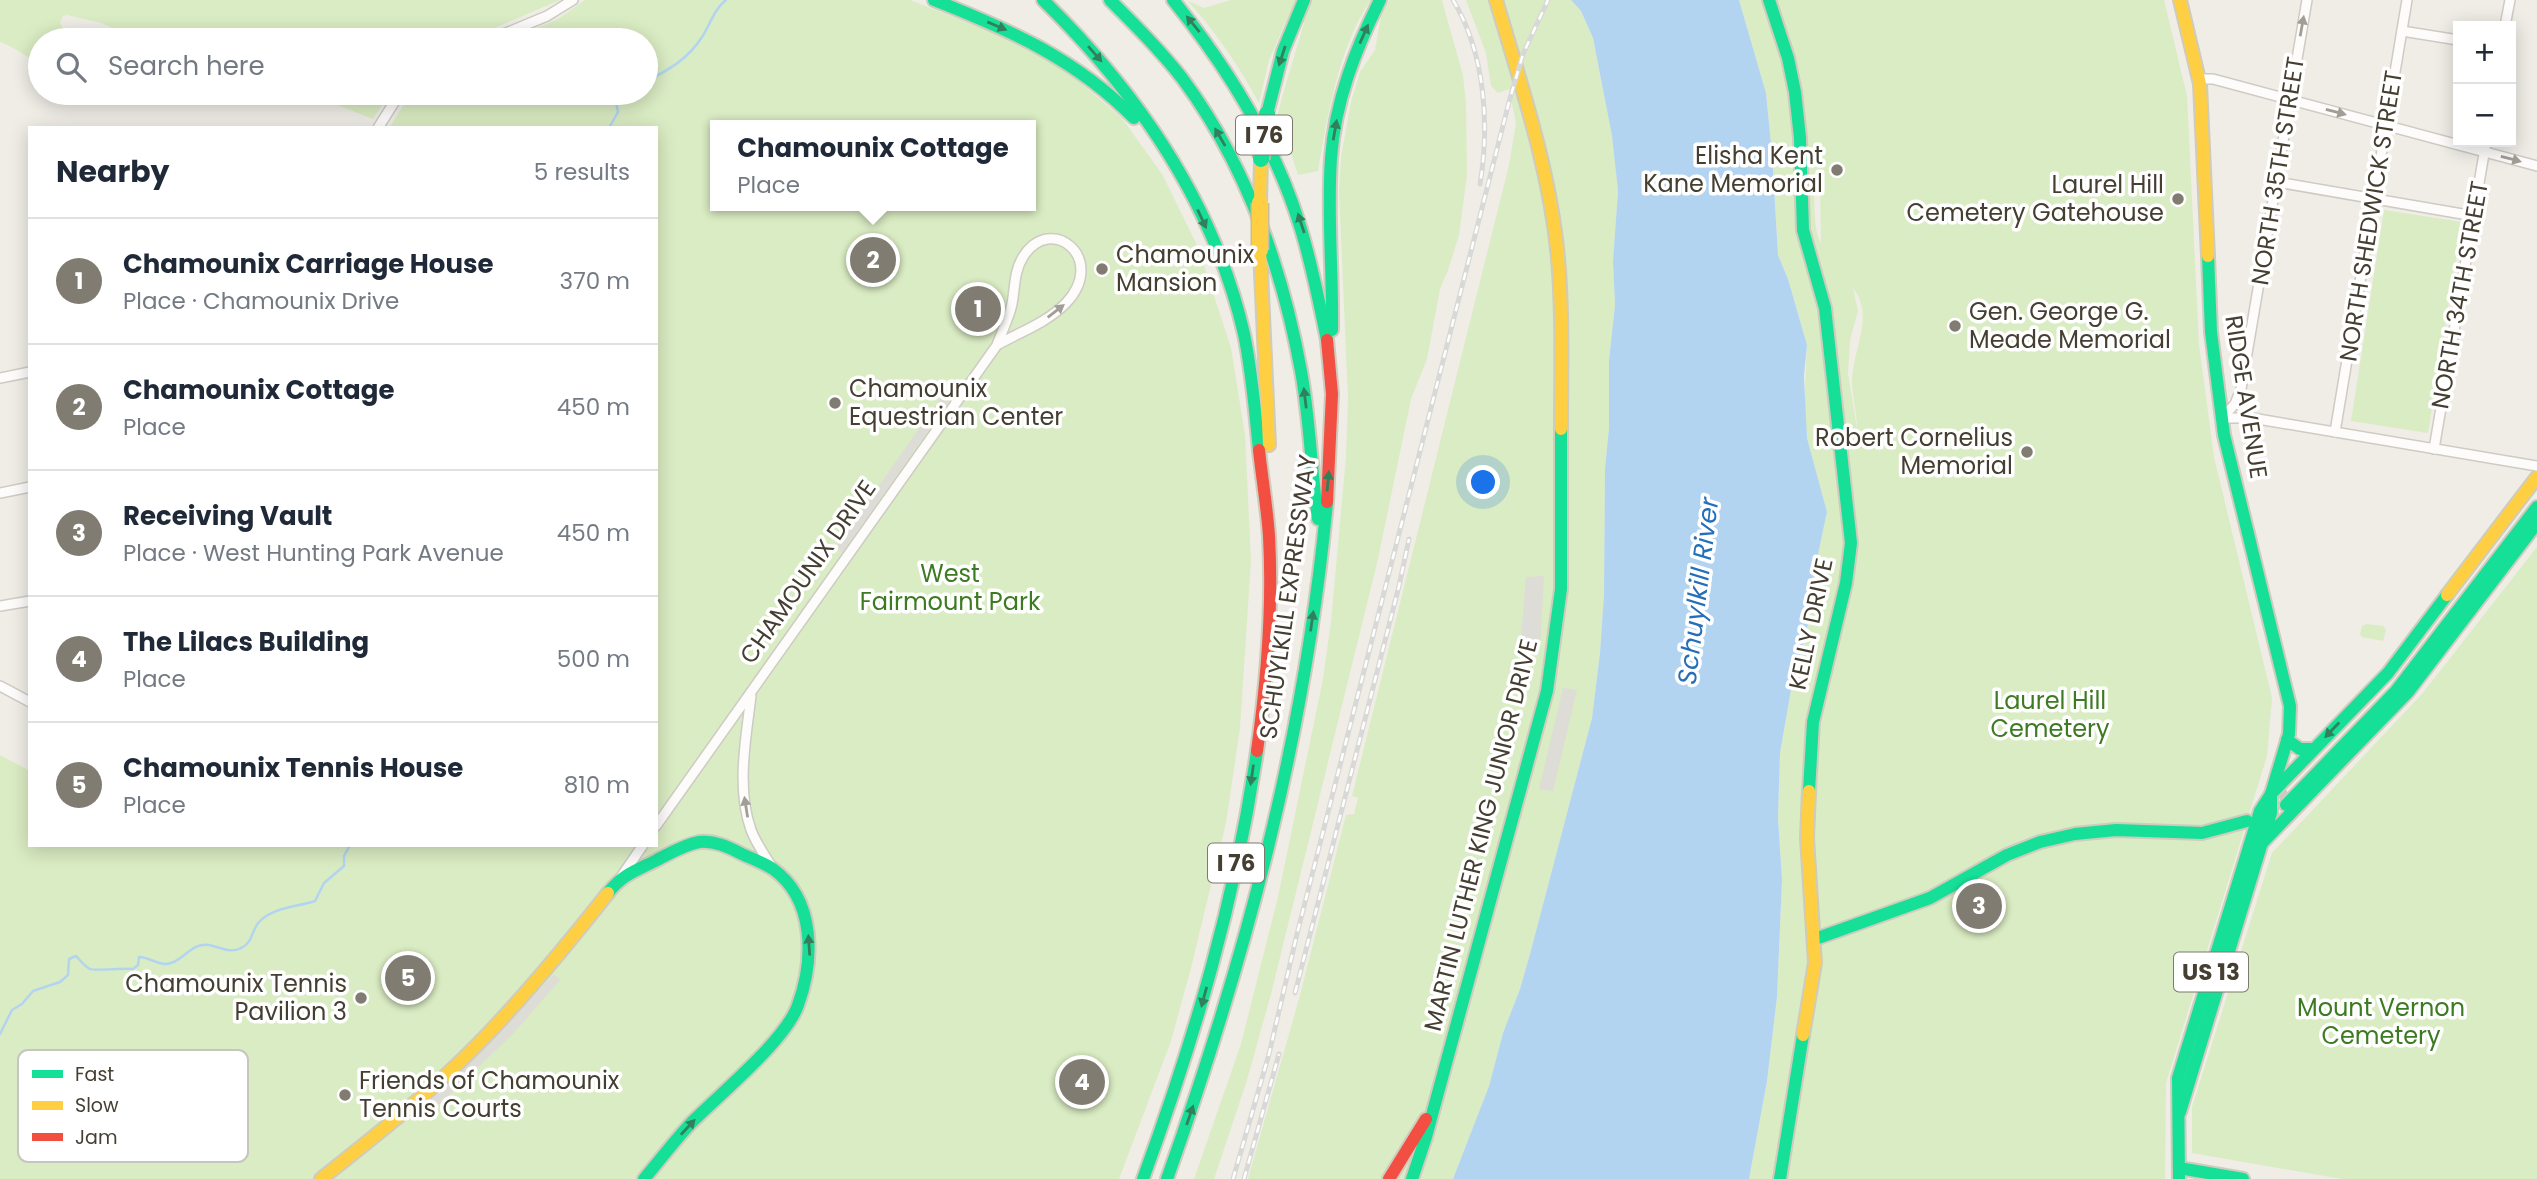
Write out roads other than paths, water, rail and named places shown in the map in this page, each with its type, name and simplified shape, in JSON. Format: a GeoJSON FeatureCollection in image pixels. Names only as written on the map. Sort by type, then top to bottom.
{"type":"FeatureCollection","features":[{"type":"Feature","properties":{"kind":"main road"},"geometry":{"type":"LineString","coordinates":[[934,0],[1021,36],[1090,77],[1126,108],[1181,176]]}},
{"type":"Feature","properties":{"kind":"main road"},"geometry":{"type":"LineString","coordinates":[[1110,0],[1133,21],[1184,82],[1226,147],[1254,206],[1283,290],[1298,354],[1322,549]]}},
{"type":"Feature","properties":{"kind":"main road","name":"SCHUYLKILL EXPRESSWAY"},"geometry":{"type":"LineString","coordinates":[[1167,1179],[1233,983],[1269,848],[1300,702],[1322,549],[1331,449],[1331,365],[1312,259],[1287,183],[1233,78],[1207,40],[1173,0]]}},
{"type":"Feature","properties":{"kind":"main road"},"geometry":{"type":"LineString","coordinates":[[1269,536],[1268,411],[1260,250],[1261,159],[1267,114],[1283,51],[1304,0]]}},
{"type":"Feature","properties":{"kind":"main road"},"geometry":{"type":"LineString","coordinates":[[1331,365],[1333,296],[1330,178],[1334,133],[1350,68],[1380,0]]}},
{"type":"Feature","properties":{"kind":"main road","name":"MARTIN LUTHER KING JUNIOR DRIVE"},"geometry":{"type":"LineString","coordinates":[[1412,1179],[1547,691],[1561,589],[1561,319],[1558,258],[1538,145],[1496,0]]}},
{"type":"Feature","properties":{"kind":"main road","name":"KELLY DRIVE"},"geometry":{"type":"LineString","coordinates":[[1769,0],[1788,58],[1795,92],[1800,138],[1803,230],[1825,308],[1851,543],[1846,583],[1816,708],[1812,740],[1807,838],[1815,939],[1813,976],[1780,1179]]}},
{"type":"Feature","properties":{"kind":"main road","name":"RIDGE AVENUE"},"geometry":{"type":"LineString","coordinates":[[2179,1174],[2177,1087],[2180,1070],[2260,811],[2271,794],[2290,721],[2287,690],[2225,444],[2221,418],[2211,332],[2199,79],[2180,0]]}},
{"type":"Feature","properties":{"kind":"main road","name":"SCHUYLKILL EXPRESSWAY"},"geometry":{"type":"LineString","coordinates":[[1046,2],[1093,52],[1153,130],[1181,176],[1216,252],[1242,331],[1254,399],[1269,536],[1265,655],[1259,725],[1243,828],[1195,1030],[1143,1179]]}},
{"type":"Feature","properties":{"kind":"main road","name":"US 13"},"geometry":{"type":"LineString","coordinates":[[2271,794],[2398,661],[2537,477]]}},
{"type":"Feature","properties":{"kind":"main road"},"geometry":{"type":"LineString","coordinates":[[2537,496],[2388,692],[2287,799],[2396,691],[2537,507]]}},
{"type":"Feature","properties":{"kind":"main road","name":"US 13"},"geometry":{"type":"LineString","coordinates":[[2262,843],[2408,692],[2537,523]]}},
{"type":"Feature","properties":{"kind":"main road"},"geometry":{"type":"LineString","coordinates":[[2287,740],[2300,749],[2314,749]]}},
{"type":"Feature","properties":{"kind":"main road","name":"RIDGE AVENUE"},"geometry":{"type":"LineString","coordinates":[[2179,1116],[2271,813],[2271,794]]}},
{"type":"Feature","properties":{"kind":"main road"},"geometry":{"type":"LineString","coordinates":[[1815,939],[1930,898],[2029,846],[2065,836],[2090,834],[2188,840],[2221,836],[2245,825]]}},
{"type":"Feature","properties":{"kind":"main road"},"geometry":{"type":"LineString","coordinates":[[321,1179],[404,1114],[485,1037],[550,966],[620,878],[675,850],[700,842],[724,845],[773,869],[790,887],[806,919],[810,958],[802,997],[783,1032],[705,1109],[644,1179]]}},
{"type":"Feature","properties":{"kind":"main road"},"geometry":{"type":"LineString","coordinates":[[1388,1179],[1434,1104]]}},
{"type":"Feature","properties":{"kind":"main road"},"geometry":{"type":"LineString","coordinates":[[2179,1174],[2243,1179]]}},
{"type":"Feature","properties":{"kind":"street"},"geometry":{"type":"LineString","coordinates":[[518,28],[547,16],[573,0]]}},
{"type":"Feature","properties":{"kind":"street","name":"NORTH 35TH STREET"},"geometry":{"type":"LineString","coordinates":[[2221,418],[2238,400],[2241,389],[2306,0]]}},
{"type":"Feature","properties":{"kind":"street","name":"NORTH SHEDWICK STREET"},"geometry":{"type":"LineString","coordinates":[[2335,432],[2407,0]]}},
{"type":"Feature","properties":{"kind":"street"},"geometry":{"type":"LineString","coordinates":[[2506,21],[2510,0]]}},
{"type":"Feature","properties":{"kind":"street"},"geometry":{"type":"LineString","coordinates":[[2402,31],[2453,39]]}},
{"type":"Feature","properties":{"kind":"street"},"geometry":{"type":"LineString","coordinates":[[2199,79],[2213,79],[2387,126],[2453,140]]}},
{"type":"Feature","properties":{"kind":"street"},"geometry":{"type":"LineString","coordinates":[[379,126],[392,105]]}},
{"type":"Feature","properties":{"kind":"street"},"geometry":{"type":"LineString","coordinates":[[2485,147],[2537,166]]}},
{"type":"Feature","properties":{"kind":"street","name":"NORTH 34TH STREET"},"geometry":{"type":"LineString","coordinates":[[2434,449],[2485,147]]}},
{"type":"Feature","properties":{"kind":"street"},"geometry":{"type":"LineString","coordinates":[[2277,182],[2474,216]]}},
{"type":"Feature","properties":{"kind":"street","name":"CHAMOUNIX DRIVE"},"geometry":{"type":"LineString","coordinates":[[658,823],[997,345],[1009,316],[1017,271],[1023,256],[1045,241],[1060,240],[1073,246],[1080,269],[1074,294],[1048,317],[997,345]]}},
{"type":"Feature","properties":{"kind":"street"},"geometry":{"type":"LineString","coordinates":[[0,378],[28,372]]}},
{"type":"Feature","properties":{"kind":"street"},"geometry":{"type":"LineString","coordinates":[[2221,418],[2252,418],[2537,466]]}},
{"type":"Feature","properties":{"kind":"street"},"geometry":{"type":"LineString","coordinates":[[0,493],[28,487]]}},
{"type":"Feature","properties":{"kind":"street"},"geometry":{"type":"LineString","coordinates":[[0,606],[28,601]]}},
{"type":"Feature","properties":{"kind":"street"},"geometry":{"type":"LineString","coordinates":[[0,686],[28,701]]}},
{"type":"Feature","properties":{"kind":"street"},"geometry":{"type":"LineString","coordinates":[[751,692],[744,768],[746,809],[752,831],[773,869]]}},
{"type":"Feature","properties":{"kind":"street"},"geometry":{"type":"LineString","coordinates":[[620,878],[642,847]]}},
{"type":"Feature","properties":{"kind":"water","name":"Schuylkill River"},"geometry":{"type":"Polygon","coordinates":[[[1571,0],[1739,0],[1766,93],[1778,255],[1788,279],[1807,345],[1804,376],[1807,438],[1827,512],[1814,573],[1807,629],[1791,690],[1780,753],[1778,818],[1782,880],[1777,997],[1767,1081],[1749,1179],[1453,1179],[1489,1086],[1503,1033],[1530,954],[1592,718],[1600,653],[1604,594],[1609,360],[1615,305],[1613,261],[1618,191],[1612,136],[1593,38],[1581,11],[1571,0]]]}},
{"type":"Feature","properties":{"kind":"waterway"},"geometry":{"type":"LineString","coordinates":[[658,74],[691,52],[718,8],[726,0]]}},
{"type":"Feature","properties":{"kind":"waterway"},"geometry":{"type":"LineString","coordinates":[[610,126],[618,112],[617,105]]}},
{"type":"Feature","properties":{"kind":"waterway"},"geometry":{"type":"LineString","coordinates":[[0,1034],[12,1010],[22,1004],[33,991],[60,982],[68,975],[69,959],[76,956],[90,969],[133,969],[138,965],[139,957],[167,964],[198,946],[209,945],[229,950],[241,948],[248,943],[256,925],[271,913],[315,901],[324,883],[344,866],[344,856],[349,847]]}},
{"type":"Feature","properties":{"kind":"tunnel"},"geometry":{"type":"LineString","coordinates":[[2266,811],[2289,794]]}},
{"type":"Feature","properties":{"kind":"railway"},"geometry":{"type":"LineString","coordinates":[[1453,0],[1472,43],[1482,89],[1484,137],[1480,184]]}},
{"type":"Feature","properties":{"kind":"railway"},"geometry":{"type":"LineString","coordinates":[[1233,1179],[1269,1054],[1297,934],[1509,102],[1523,54],[1548,0]]}},
{"type":"Feature","properties":{"kind":"railway"},"geometry":{"type":"LineString","coordinates":[[1295,993],[1409,539]]}},
{"type":"Feature","properties":{"kind":"railway"},"geometry":{"type":"LineString","coordinates":[[1244,1179],[1279,1054]]}},
{"type":"Feature","properties":{"kind":"place","name":"Elisha Kent Kane Memorial"},"geometry":{"type":"Point","coordinates":[1837,170]}},
{"type":"Feature","properties":{"kind":"place","name":"Laurel Hill Cemetery Gatehouse"},"geometry":{"type":"Point","coordinates":[2178,199]}},
{"type":"Feature","properties":{"kind":"place","name":"Chamounix Cottage"},"geometry":{"type":"Point","coordinates":[873,260]}},
{"type":"Feature","properties":{"kind":"place","name":"Chamounix Mansion"},"geometry":{"type":"Point","coordinates":[1102,269]}},
{"type":"Feature","properties":{"kind":"place","name":"Chamounix Carriage House"},"geometry":{"type":"Point","coordinates":[978,309]}},
{"type":"Feature","properties":{"kind":"place","name":"Gen. George G. Meade Memorial"},"geometry":{"type":"Point","coordinates":[1955,326]}},
{"type":"Feature","properties":{"kind":"place","name":"Chamounix Equestrian Center"},"geometry":{"type":"Point","coordinates":[835,403]}},
{"type":"Feature","properties":{"kind":"place","name":"Robert Cornelius Memorial"},"geometry":{"type":"Point","coordinates":[2027,452]}},
{"type":"Feature","properties":{"kind":"place","name":"Receiving Vault"},"geometry":{"type":"Point","coordinates":[1979,906]}},
{"type":"Feature","properties":{"kind":"place","name":"Chamounix Tennis House"},"geometry":{"type":"Point","coordinates":[408,978]}},
{"type":"Feature","properties":{"kind":"place","name":"Chamounix Tennis Pavilion 3"},"geometry":{"type":"Point","coordinates":[361,998]}},
{"type":"Feature","properties":{"kind":"place","name":"The Lilacs Building"},"geometry":{"type":"Point","coordinates":[1082,1082]}},
{"type":"Feature","properties":{"kind":"place","name":"Friends of Chamounix Tennis Courts"},"geometry":{"type":"Point","coordinates":[345,1095]}},
{"type":"Feature","properties":{"kind":"park label","name":"West Fairmount Park"},"geometry":{"type":"Point","coordinates":[950,588]}},
{"type":"Feature","properties":{"kind":"park label","name":"Laurel Hill Cemetery"},"geometry":{"type":"Point","coordinates":[2050,715]}},
{"type":"Feature","properties":{"kind":"park label","name":"Mount Vernon Cemetery"},"geometry":{"type":"Point","coordinates":[2381,1022]}}]}
